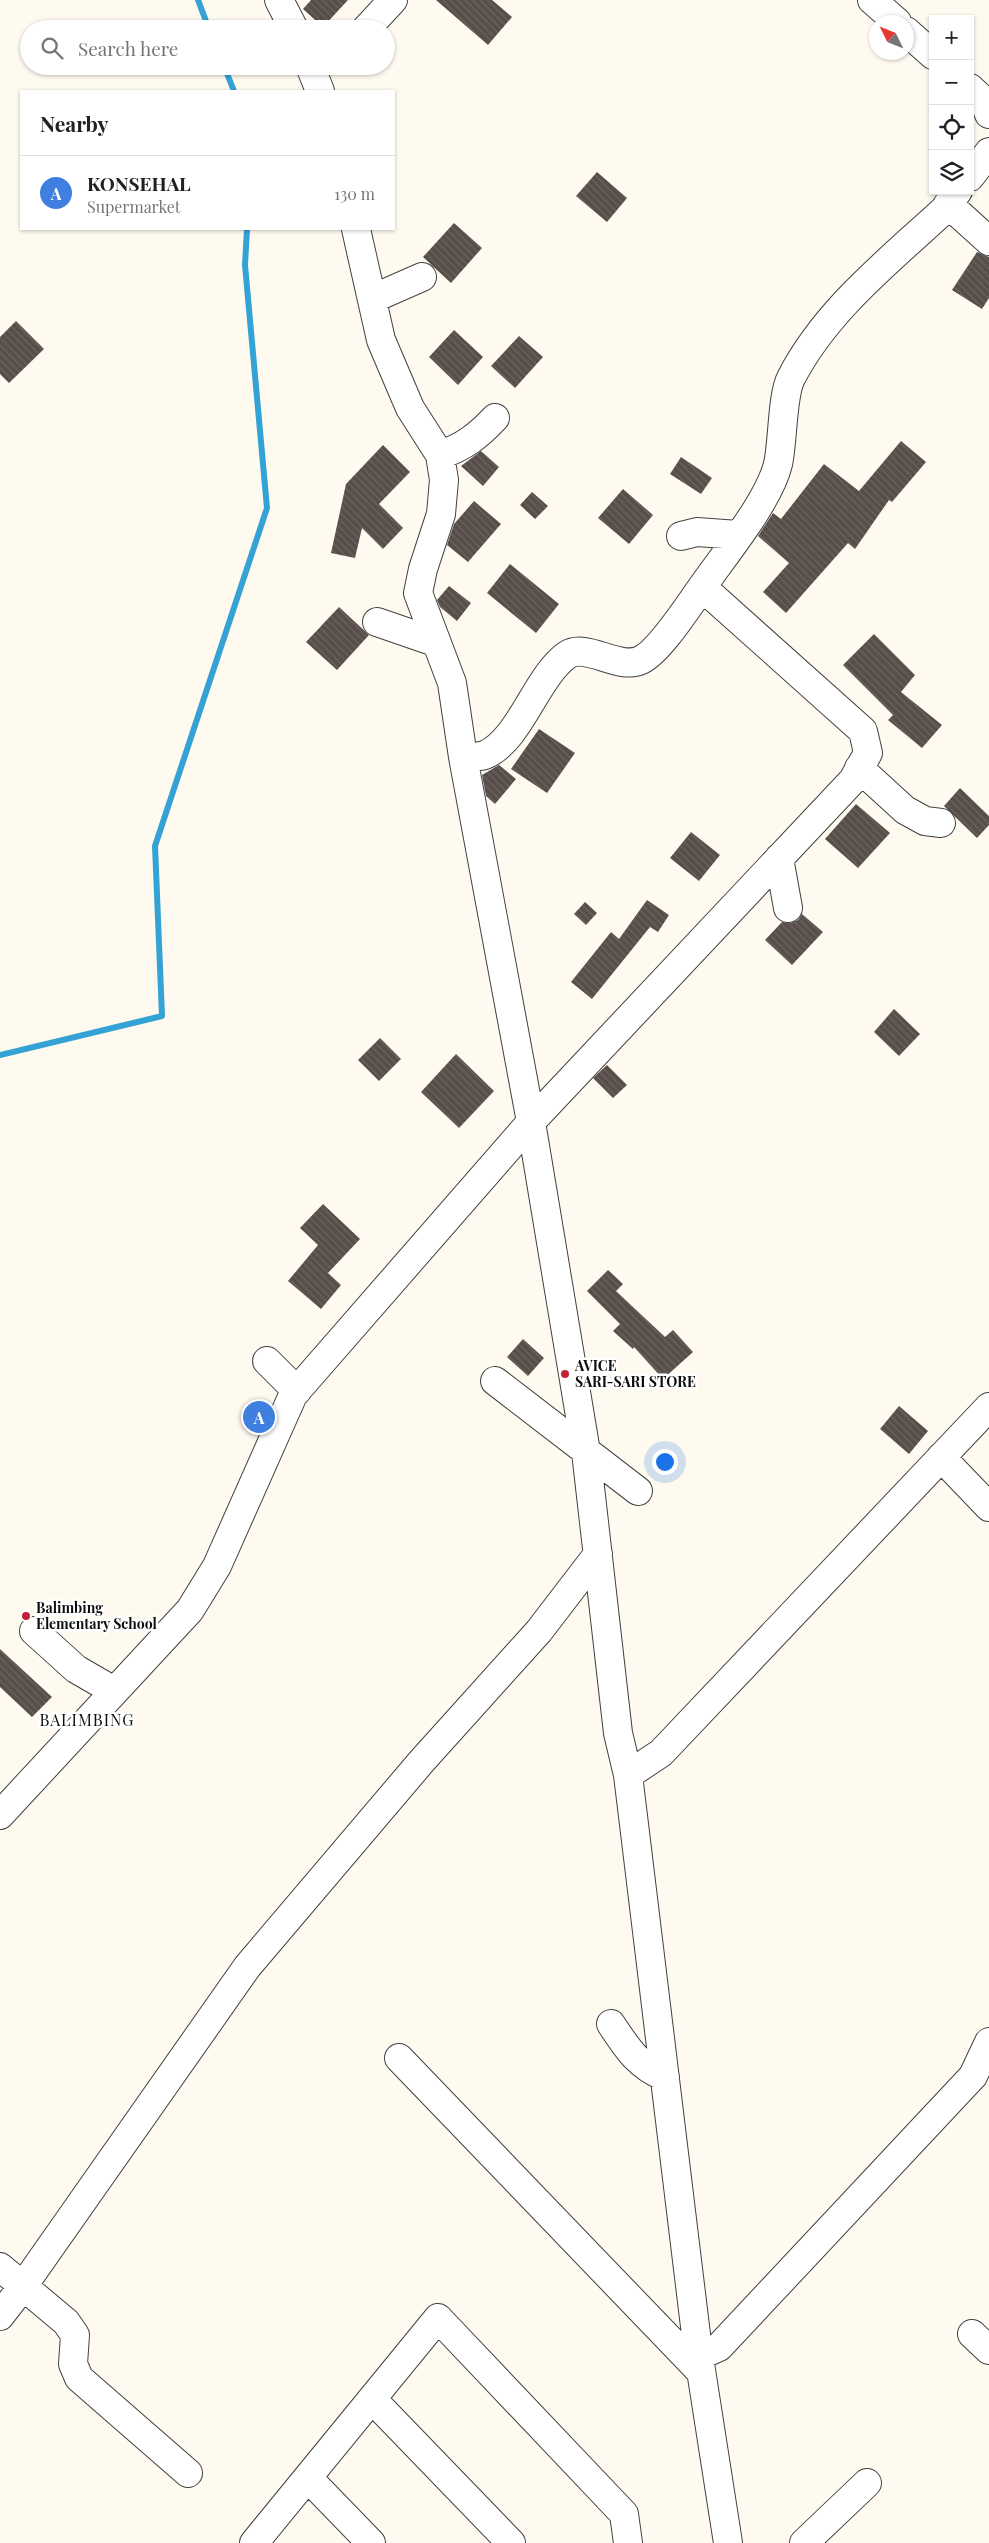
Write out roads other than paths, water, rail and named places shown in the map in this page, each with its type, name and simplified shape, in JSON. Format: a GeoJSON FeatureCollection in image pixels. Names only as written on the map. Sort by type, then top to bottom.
{"type":"FeatureCollection","features":[{"type":"Feature","properties":{"kind":"street"},"geometry":{"type":"LineString","coordinates":[[279,0],[289,20]]}},
{"type":"Feature","properties":{"kind":"street"},"geometry":{"type":"LineString","coordinates":[[374,20],[393,0]]}},
{"type":"Feature","properties":{"kind":"street"},"geometry":{"type":"LineString","coordinates":[[872,0],[889,15]]}},
{"type":"Feature","properties":{"kind":"street"},"geometry":{"type":"LineString","coordinates":[[914,38],[929,51]]}},
{"type":"Feature","properties":{"kind":"street"},"geometry":{"type":"LineString","coordinates":[[974,92],[984,101],[989,114]]}},
{"type":"Feature","properties":{"kind":"street"},"geometry":{"type":"LineString","coordinates":[[974,172],[989,152]]}},
{"type":"Feature","properties":{"kind":"street"},"geometry":{"type":"LineString","coordinates":[[463,757],[484,755],[501,745],[557,664],[570,654],[586,653],[629,664],[648,656],[702,587],[765,496],[778,465],[789,380],[808,346],[829,319],[953,198],[989,241]]}},
{"type":"Feature","properties":{"kind":"street"},"geometry":{"type":"LineString","coordinates":[[356,230],[381,340],[410,408],[440,455],[444,480],[441,514],[423,569],[418,593],[452,683],[463,757],[531,1122],[586,1452],[618,1733],[628,1775],[700,2361],[728,2543]]}},
{"type":"Feature","properties":{"kind":"street"},"geometry":{"type":"LineString","coordinates":[[372,300],[401,289],[422,277]]}},
{"type":"Feature","properties":{"kind":"street"},"geometry":{"type":"LineString","coordinates":[[440,455],[460,449],[477,437],[495,418]]}},
{"type":"Feature","properties":{"kind":"street"},"geometry":{"type":"LineString","coordinates":[[680,536],[697,532],[738,535]]}},
{"type":"Feature","properties":{"kind":"street"},"geometry":{"type":"LineString","coordinates":[[0,1815],[190,1610],[217,1566],[276,1430],[297,1390],[531,1122],[853,780],[868,753],[863,731],[702,587]]}},
{"type":"Feature","properties":{"kind":"street"},"geometry":{"type":"LineString","coordinates":[[377,622],[435,642]]}},
{"type":"Feature","properties":{"kind":"street"},"geometry":{"type":"LineString","coordinates":[[859,768],[905,810],[925,821],[941,822]]}},
{"type":"Feature","properties":{"kind":"street"},"geometry":{"type":"LineString","coordinates":[[780,858],[788,908]]}},
{"type":"Feature","properties":{"kind":"street"},"geometry":{"type":"LineString","coordinates":[[267,1361],[297,1390]]}},
{"type":"Feature","properties":{"kind":"street"},"geometry":{"type":"LineString","coordinates":[[495,1381],[638,1491]]}},
{"type":"Feature","properties":{"kind":"street"},"geometry":{"type":"LineString","coordinates":[[628,1775],[661,1753],[989,1407]]}},
{"type":"Feature","properties":{"kind":"street"},"geometry":{"type":"LineString","coordinates":[[941,1457],[989,1507]]}},
{"type":"Feature","properties":{"kind":"street"},"geometry":{"type":"LineString","coordinates":[[0,2316],[247,1966],[421,1762],[539,1631],[598,1554]]}},
{"type":"Feature","properties":{"kind":"street"},"geometry":{"type":"LineString","coordinates":[[34,1631],[76,1669],[114,1691]]}},
{"type":"Feature","properties":{"kind":"street"},"geometry":{"type":"LineString","coordinates":[[611,2024],[637,2060],[647,2069],[665,2076]]}},
{"type":"Feature","properties":{"kind":"street"},"geometry":{"type":"LineString","coordinates":[[700,2361],[710,2351],[719,2347],[973,2076],[989,2042]]}},
{"type":"Feature","properties":{"kind":"street"},"geometry":{"type":"LineString","coordinates":[[398,2058],[700,2361]]}},
{"type":"Feature","properties":{"kind":"street"},"geometry":{"type":"LineString","coordinates":[[0,2267],[66,2322],[75,2335],[73,2364],[79,2378],[188,2474]]}},
{"type":"Feature","properties":{"kind":"street"},"geometry":{"type":"LineString","coordinates":[[254,2543],[438,2318],[624,2514],[628,2543]]}},
{"type":"Feature","properties":{"kind":"street"},"geometry":{"type":"LineString","coordinates":[[372,2399],[510,2543]]}},
{"type":"Feature","properties":{"kind":"street"},"geometry":{"type":"LineString","coordinates":[[308,2478],[371,2543]]}},
{"type":"Feature","properties":{"kind":"street"},"geometry":{"type":"LineString","coordinates":[[804,2543],[867,2483]]}},
{"type":"Feature","properties":{"kind":"waterway"},"geometry":{"type":"LineString","coordinates":[[198,0],[206,20]]}},
{"type":"Feature","properties":{"kind":"waterway"},"geometry":{"type":"LineString","coordinates":[[228,75],[234,90]]}},
{"type":"Feature","properties":{"kind":"waterway"},"geometry":{"type":"LineString","coordinates":[[0,1055],[162,1016],[155,846],[267,508],[245,265],[247,230]]}},
{"type":"Feature","properties":{"kind":"place","name":"AVICE SARI-SARI STORE"},"geometry":{"type":"Point","coordinates":[565,1374]}},
{"type":"Feature","properties":{"kind":"place","name":"KONSEHAL"},"geometry":{"type":"Point","coordinates":[259,1417]}},
{"type":"Feature","properties":{"kind":"place","name":"Balimbing Elementary School"},"geometry":{"type":"Point","coordinates":[26,1616]}},
{"type":"Feature","properties":{"kind":"district","name":"BALIMBING"},"geometry":{"type":"Point","coordinates":[87,1720]}}]}
